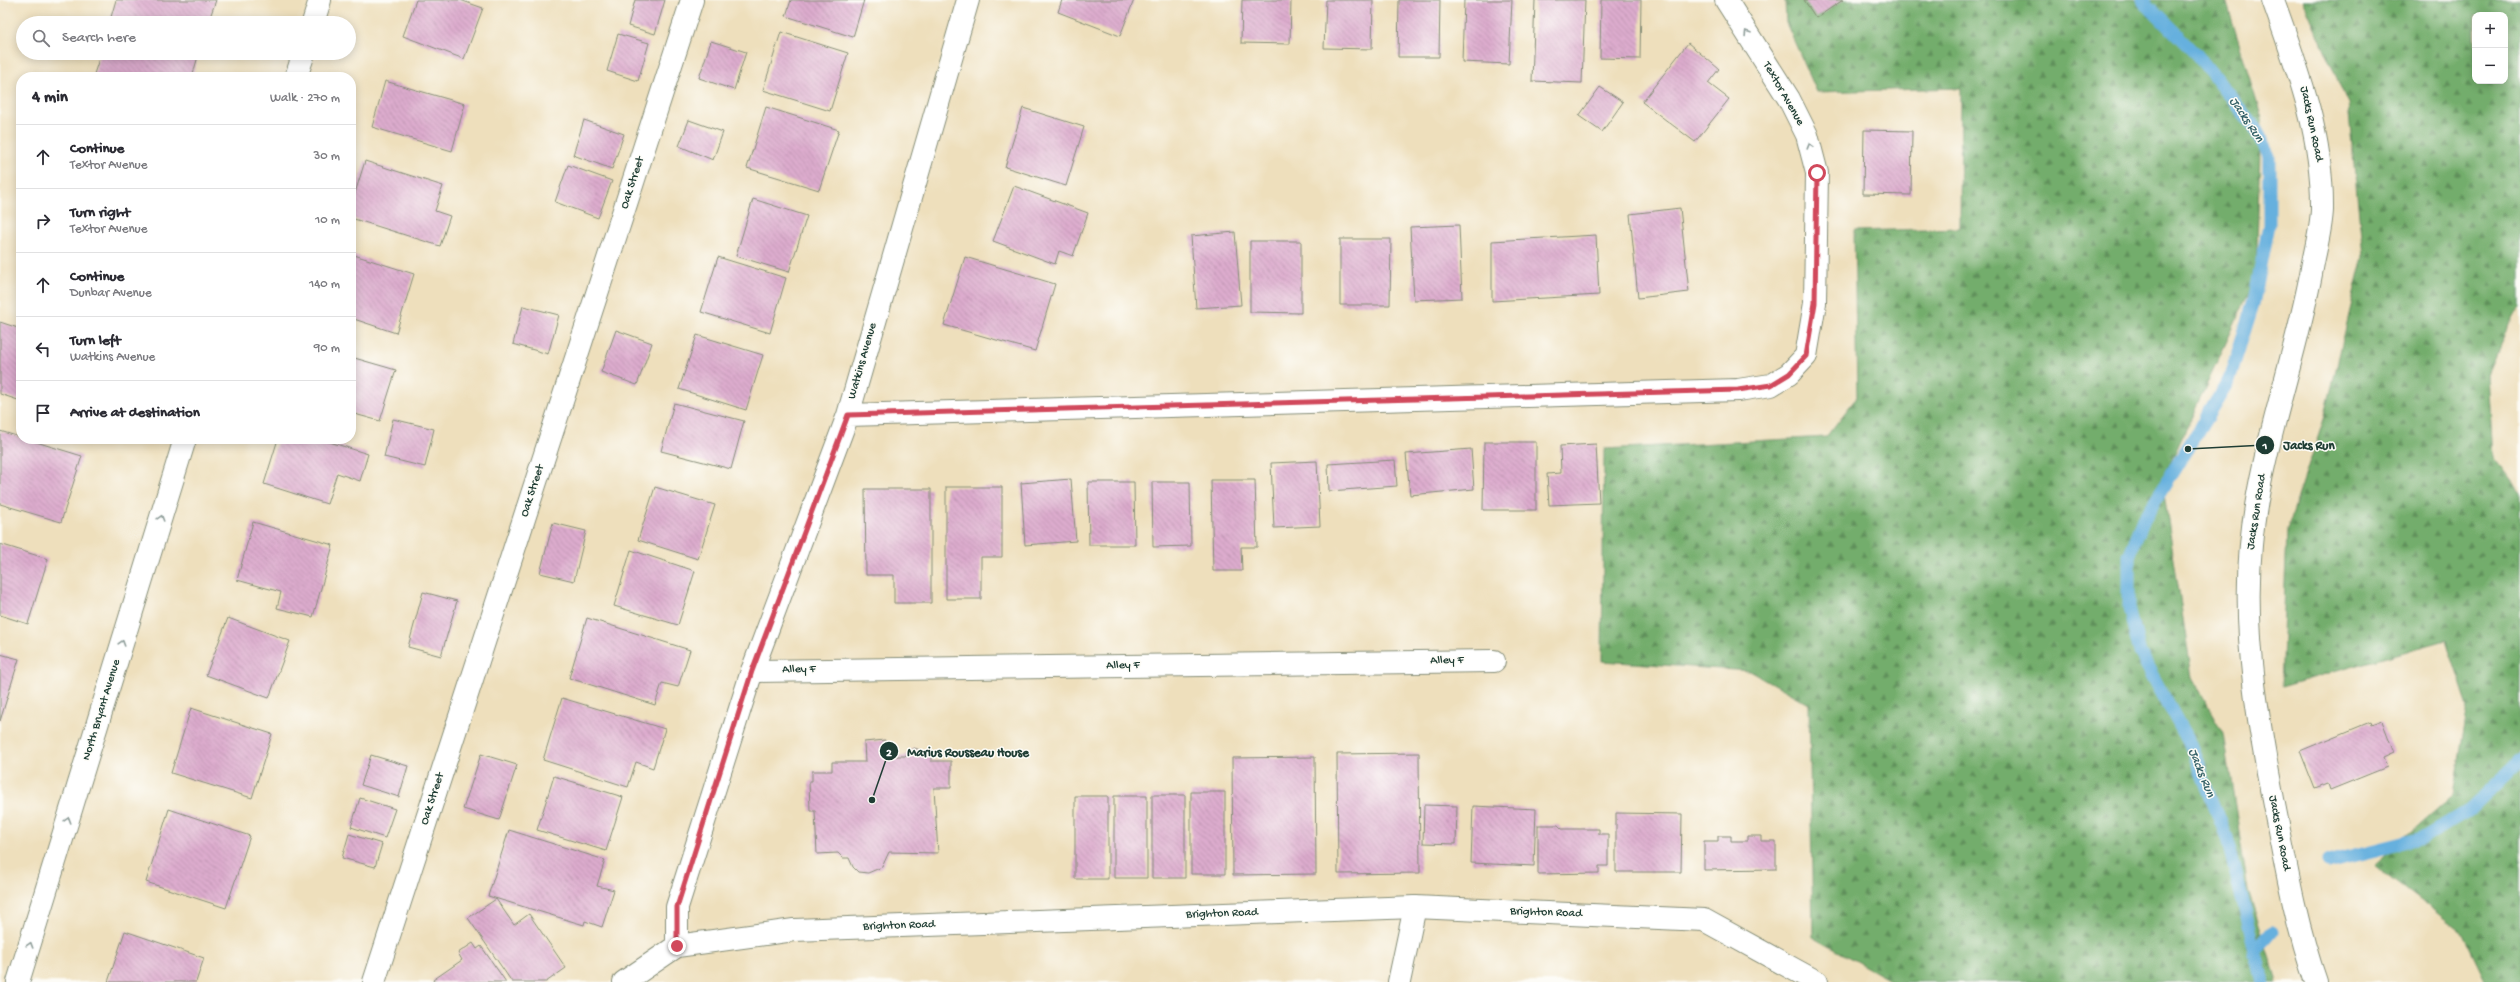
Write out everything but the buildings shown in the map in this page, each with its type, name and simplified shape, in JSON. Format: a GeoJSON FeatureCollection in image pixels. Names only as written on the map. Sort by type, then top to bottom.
{"type":"FeatureCollection","features":[{"type":"Feature","properties":{"kind":"street"},"geometry":{"type":"LineString","coordinates":[[315,16],[320,0]]}},
{"type":"Feature","properties":{"kind":"street","name":"Oak Street"},"geometry":{"type":"LineString","coordinates":[[374,982],[692,0]]}},
{"type":"Feature","properties":{"kind":"street","name":"Watkins Avenue"},"geometry":{"type":"LineString","coordinates":[[677,946],[677,907],[752,671],[848,415],[968,0]]}},
{"type":"Feature","properties":{"kind":"street","name":"Textor Avenue"},"geometry":{"type":"LineString","coordinates":[[848,415],[1738,390],[1771,385],[1789,374],[1806,356],[1815,303],[1817,173],[1806,135],[1789,99],[1726,0]]}},
{"type":"Feature","properties":{"kind":"street","name":"Jacks Run Road"},"geometry":{"type":"LineString","coordinates":[[2273,0],[2305,90],[2319,155],[2322,212],[2301,326],[2260,485],[2251,545],[2248,613],[2255,683],[2269,778],[2290,887],[2316,982]]}},
{"type":"Feature","properties":{"kind":"street"},"geometry":{"type":"LineString","coordinates":[[298,72],[302,60]]}},
{"type":"Feature","properties":{"kind":"street","name":"North Bryant Avenue"},"geometry":{"type":"LineString","coordinates":[[18,982],[183,444]]}},
{"type":"Feature","properties":{"kind":"street","name":"Alley F"},"geometry":{"type":"LineString","coordinates":[[752,671],[1494,661]]}},
{"type":"Feature","properties":{"kind":"street"},"geometry":{"type":"LineString","coordinates":[[1399,982],[1415,907]]}},
{"type":"Feature","properties":{"kind":"street","name":"Brighton Road"},"geometry":{"type":"LineString","coordinates":[[624,982],[677,946],[794,930],[1415,907],[1704,920],[1817,982]]}},
{"type":"Feature","properties":{"kind":"green space"},"geometry":{"type":"Polygon","coordinates":[[[1785,0],[2226,0],[2261,116],[2256,278],[2162,481],[2192,677],[2224,734],[2248,890],[2277,982],[1893,982],[1813,937],[1809,704],[1750,671],[1602,661],[1604,449],[1826,437],[1857,397],[1854,231],[1960,228],[1961,88],[1817,92],[1786,23],[1785,0]]]}},
{"type":"Feature","properties":{"kind":"green space"},"geometry":{"type":"Polygon","coordinates":[[[2303,0],[2520,0],[2520,308],[2513,316],[2488,374],[2493,457],[2520,492],[2520,982],[2486,982],[2462,932],[2374,865],[2453,795],[2468,706],[2446,640],[2281,687],[2287,530],[2324,419],[2363,256],[2348,104],[2303,0]]]}},
{"type":"Feature","properties":{"kind":"waterway","name":"Jacks Run"},"geometry":{"type":"LineString","coordinates":[[2143,0],[2197,55],[2253,125],[2269,156],[2269,225],[2254,301],[2229,380],[2144,519],[2129,556],[2129,607],[2140,653],[2191,746],[2227,838],[2263,982]]}},
{"type":"Feature","properties":{"kind":"waterway"},"geometry":{"type":"LineString","coordinates":[[2328,862],[2423,838],[2470,810],[2520,761]]}},
{"type":"Feature","properties":{"kind":"waterway"},"geometry":{"type":"LineString","coordinates":[[2254,953],[2272,932]]}},
{"type":"Feature","properties":{"kind":"place","name":"Jacks Run"},"geometry":{"type":"Point","coordinates":[2188,449]}},
{"type":"Feature","properties":{"kind":"place","name":"Marius Rousseau House"},"geometry":{"type":"Point","coordinates":[872,800]}},
{"type":"Feature","properties":{"kind":"route"},"geometry":{"type":"LineString","coordinates":[[677,946],[677,907],[752,671],[848,415],[1738,390],[1771,385],[1789,374],[1806,356],[1815,303],[1817,173]]}}]}
